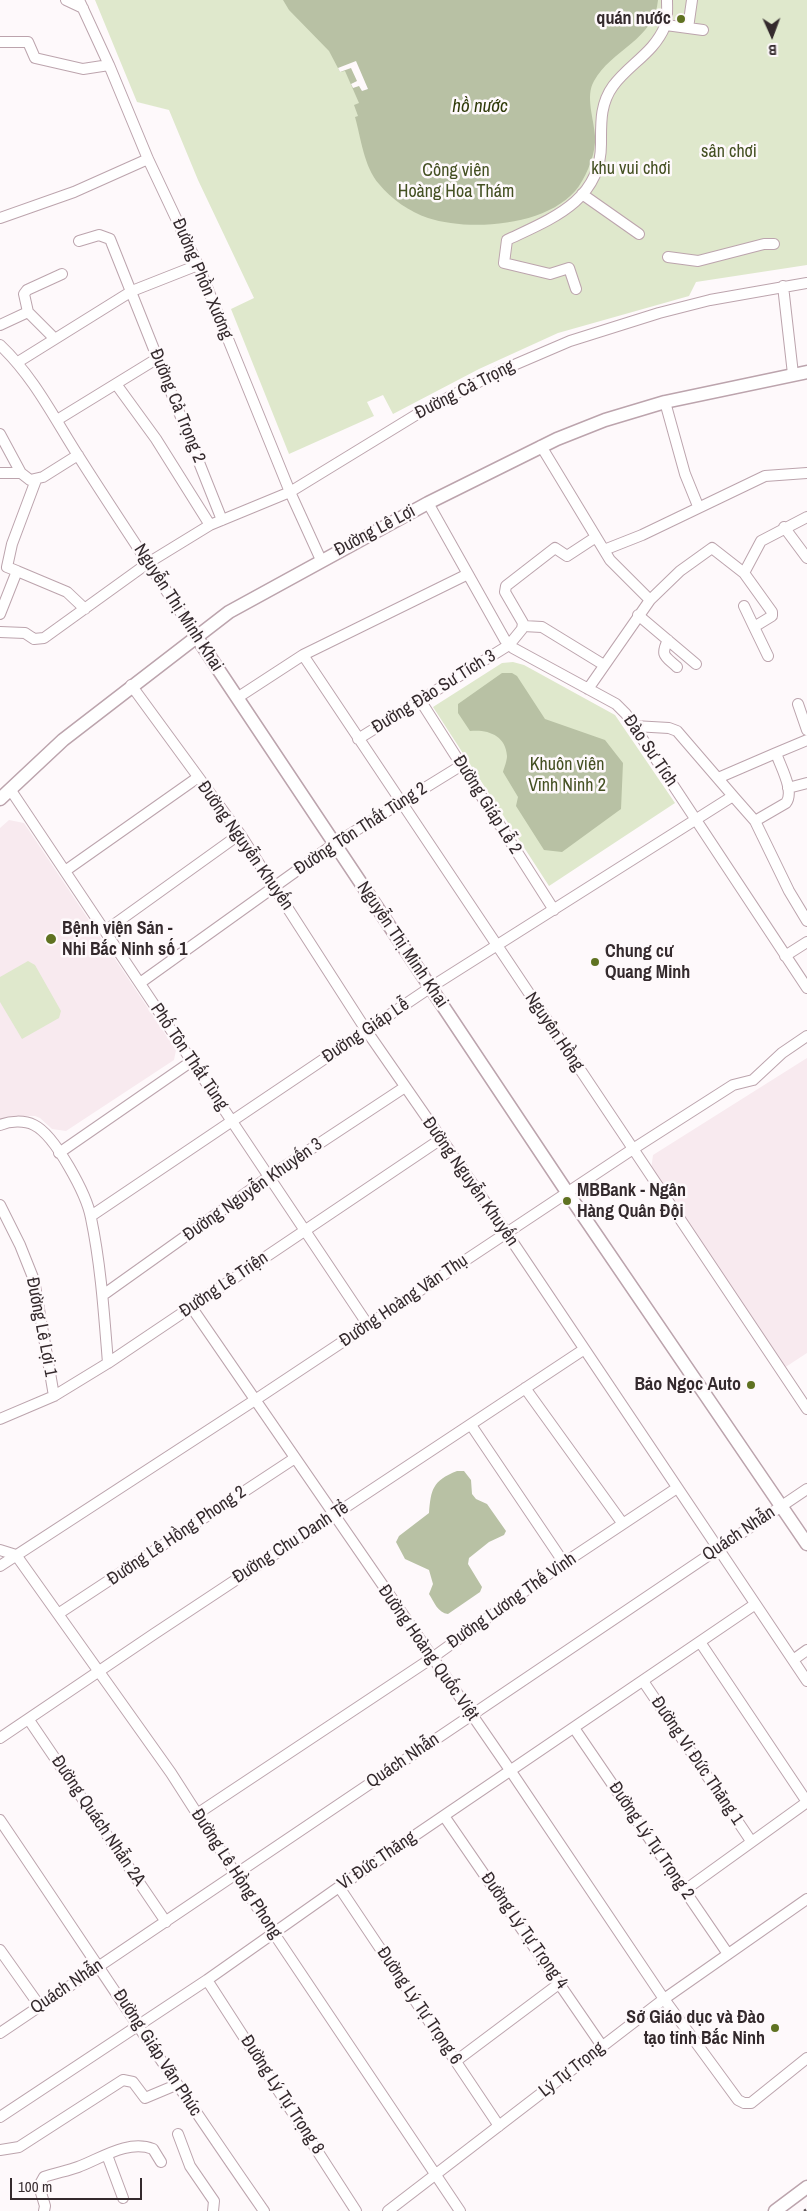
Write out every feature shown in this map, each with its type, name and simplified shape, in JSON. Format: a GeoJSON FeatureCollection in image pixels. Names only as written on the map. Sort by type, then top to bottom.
{"type":"FeatureCollection","features":[{"type":"Feature","properties":{"kind":"main road","name":"Đường Lê Lợi"},"geometry":{"type":"LineString","coordinates":[[0,798],[63,740],[131,685],[235,608],[428,503],[541,446],[605,420],[665,402],[807,372]]}},
{"type":"Feature","properties":{"kind":"main road","name":"Nguyễn Thị Minh Khai"},"geometry":{"type":"LineString","coordinates":[[196,636],[567,1192],[807,1544]]}},
{"type":"Feature","properties":{"kind":"main road"},"geometry":{"type":"LineString","coordinates":[[775,2211],[807,2186]]}},
{"type":"Feature","properties":{"kind":"street"},"geometry":{"type":"LineString","coordinates":[[66,0],[81,4]]}},
{"type":"Feature","properties":{"kind":"street"},"geometry":{"type":"LineString","coordinates":[[576,289],[569,268],[550,274],[504,263],[507,240],[571,207],[594,181],[601,148],[601,110],[613,86],[651,49],[666,25],[666,0]]}},
{"type":"Feature","properties":{"kind":"street"},"geometry":{"type":"LineString","coordinates":[[688,28],[692,0]]}},
{"type":"Feature","properties":{"kind":"street","name":"Đường Phồn Xương"},"geometry":{"type":"LineString","coordinates":[[81,4],[148,159],[198,265],[290,492],[321,560]]}},
{"type":"Feature","properties":{"kind":"street"},"geometry":{"type":"LineString","coordinates":[[666,25],[704,30]]}},
{"type":"Feature","properties":{"kind":"street"},"geometry":{"type":"LineString","coordinates":[[0,42],[28,42],[35,58],[79,68],[109,65]]}},
{"type":"Feature","properties":{"kind":"street"},"geometry":{"type":"LineString","coordinates":[[0,218],[74,192],[148,159]]}},
{"type":"Feature","properties":{"kind":"street"},"geometry":{"type":"LineString","coordinates":[[582,194],[639,234]]}},
{"type":"Feature","properties":{"kind":"street","name":"Đường Cả Trọng 2"},"geometry":{"type":"LineString","coordinates":[[80,241],[99,235],[110,239],[222,520]]}},
{"type":"Feature","properties":{"kind":"street"},"geometry":{"type":"LineString","coordinates":[[668,256],[698,261],[764,244],[774,244]]}},
{"type":"Feature","properties":{"kind":"street"},"geometry":{"type":"LineString","coordinates":[[18,362],[132,291],[198,265]]}},
{"type":"Feature","properties":{"kind":"street"},"geometry":{"type":"LineString","coordinates":[[54,340],[28,312],[24,294],[27,290],[62,274]]}},
{"type":"Feature","properties":{"kind":"street","name":"Đường Cả Trọng"},"geometry":{"type":"LineString","coordinates":[[0,632],[25,633],[34,639],[44,638],[148,562],[210,525],[290,492],[430,406],[477,381],[539,354],[599,331],[659,313],[710,300],[807,283]]}},
{"type":"Feature","properties":{"kind":"street"},"geometry":{"type":"LineString","coordinates":[[783,286],[793,374]]}},
{"type":"Feature","properties":{"kind":"street"},"geometry":{"type":"LineString","coordinates":[[0,325],[28,312]]}},
{"type":"Feature","properties":{"kind":"street","name":"Nguyễn Thị Minh Khai"},"geometry":{"type":"LineString","coordinates":[[0,345],[18,362],[196,636]]}},
{"type":"Feature","properties":{"kind":"street"},"geometry":{"type":"LineString","coordinates":[[56,420],[158,358]]}},
{"type":"Feature","properties":{"kind":"street"},"geometry":{"type":"LineString","coordinates":[[116,384],[156,439],[210,525]]}},
{"type":"Feature","properties":{"kind":"street"},"geometry":{"type":"LineString","coordinates":[[665,402],[685,474],[698,506]]}},
{"type":"Feature","properties":{"kind":"street"},"geometry":{"type":"LineString","coordinates":[[0,434],[21,473],[25,477],[36,480]]}},
{"type":"Feature","properties":{"kind":"street"},"geometry":{"type":"LineString","coordinates":[[541,446],[617,569],[650,600]]}},
{"type":"Feature","properties":{"kind":"street"},"geometry":{"type":"LineString","coordinates":[[0,614],[12,544],[36,480],[78,455]]}},
{"type":"Feature","properties":{"kind":"street"},"geometry":{"type":"LineString","coordinates":[[0,473],[21,473]]}},
{"type":"Feature","properties":{"kind":"street"},"geometry":{"type":"LineString","coordinates":[[604,550],[642,535],[698,506],[765,476],[807,473]]}},
{"type":"Feature","properties":{"kind":"street","name":"Đào Sư Tích"},"geometry":{"type":"LineString","coordinates":[[428,503],[505,640],[510,645],[620,707],[696,818],[807,988]]}},
{"type":"Feature","properties":{"kind":"street"},"geometry":{"type":"LineString","coordinates":[[744,573],[758,545],[766,537],[807,517]]}},
{"type":"Feature","properties":{"kind":"street"},"geometry":{"type":"LineString","coordinates":[[784,527],[807,558]]}},
{"type":"Feature","properties":{"kind":"street"},"geometry":{"type":"LineString","coordinates":[[523,626],[505,592],[506,586],[555,548],[568,556],[596,536]]}},
{"type":"Feature","properties":{"kind":"street"},"geometry":{"type":"LineString","coordinates":[[588,689],[650,600],[680,571],[712,548],[744,573],[773,615],[754,627]]}},
{"type":"Feature","properties":{"kind":"street"},"geometry":{"type":"LineString","coordinates":[[8,568],[67,592],[86,609]]}},
{"type":"Feature","properties":{"kind":"street"},"geometry":{"type":"LineString","coordinates":[[237,698],[303,655],[468,574]]}},
{"type":"Feature","properties":{"kind":"street"},"geometry":{"type":"LineString","coordinates":[[744,606],[768,656]]}},
{"type":"Feature","properties":{"kind":"street"},"geometry":{"type":"LineString","coordinates":[[638,615],[696,664]]}},
{"type":"Feature","properties":{"kind":"street"},"geometry":{"type":"LineString","coordinates":[[510,645],[523,626]]}},
{"type":"Feature","properties":{"kind":"street"},"geometry":{"type":"LineString","coordinates":[[523,626],[542,627],[604,665]]}},
{"type":"Feature","properties":{"kind":"street"},"geometry":{"type":"LineString","coordinates":[[668,640],[663,654],[677,667]]}},
{"type":"Feature","properties":{"kind":"street","name":"Đường Đào Sư Tích 3"},"geometry":{"type":"LineString","coordinates":[[358,738],[510,645]]}},
{"type":"Feature","properties":{"kind":"street","name":"Nguyên Hồng"},"geometry":{"type":"LineString","coordinates":[[303,655],[497,947],[806,1404]]}},
{"type":"Feature","properties":{"kind":"street","name":"Đường Nguyễn Khuyến"},"geometry":{"type":"LineString","coordinates":[[131,685],[197,778],[240,834],[366,1030],[506,1232],[583,1350],[807,1681]]}},
{"type":"Feature","properties":{"kind":"street","name":"Đường Giáp Lễ 2"},"geometry":{"type":"LineString","coordinates":[[420,700],[554,910]]}},
{"type":"Feature","properties":{"kind":"street"},"geometry":{"type":"LineString","coordinates":[[798,704],[804,713],[807,730]]}},
{"type":"Feature","properties":{"kind":"street"},"geometry":{"type":"LineString","coordinates":[[634,726],[669,728],[677,731],[755,821],[788,891],[807,920]]}},
{"type":"Feature","properties":{"kind":"street"},"geometry":{"type":"LineString","coordinates":[[718,778],[807,740]]}},
{"type":"Feature","properties":{"kind":"street"},"geometry":{"type":"LineString","coordinates":[[755,821],[786,803],[790,794],[776,753]]}},
{"type":"Feature","properties":{"kind":"street","name":"Đường Tôn Thất Tùng 2"},"geometry":{"type":"LineString","coordinates":[[140,984],[334,844],[462,765]]}},
{"type":"Feature","properties":{"kind":"street"},"geometry":{"type":"LineString","coordinates":[[65,871],[197,778]]}},
{"type":"Feature","properties":{"kind":"street"},"geometry":{"type":"LineString","coordinates":[[788,788],[807,783]]}},
{"type":"Feature","properties":{"kind":"street","name":"Phố Tôn Thất Tùng"},"geometry":{"type":"LineString","coordinates":[[10,789],[368,1325]]}},
{"type":"Feature","properties":{"kind":"street","name":"Đường Giáp Lễ"},"geometry":{"type":"LineString","coordinates":[[91,1216],[431,987],[733,796]]}},
{"type":"Feature","properties":{"kind":"street"},"geometry":{"type":"LineString","coordinates":[[105,931],[240,834]]}},
{"type":"Feature","properties":{"kind":"street"},"geometry":{"type":"LineString","coordinates":[[785,956],[807,942]]}},
{"type":"Feature","properties":{"kind":"street","name":"Đường Hoàng Văn Thụ"},"geometry":{"type":"LineString","coordinates":[[0,1566],[255,1400],[633,1149],[733,1085],[753,1080],[782,1052],[807,1036]]}},
{"type":"Feature","properties":{"kind":"street"},"geometry":{"type":"LineString","coordinates":[[59,1153],[192,1061]]}},
{"type":"Feature","properties":{"kind":"street","name":"Đường Nguyễn Khuyến 3"},"geometry":{"type":"LineString","coordinates":[[103,1295],[270,1176],[405,1087]]}},
{"type":"Feature","properties":{"kind":"street"},"geometry":{"type":"LineString","coordinates":[[0,1125],[13,1121],[32,1123],[39,1128],[59,1153],[84,1197],[91,1216],[103,1295],[108,1363]]}},
{"type":"Feature","properties":{"kind":"street","name":"Đường Lê Triện"},"geometry":{"type":"LineString","coordinates":[[0,1419],[54,1396],[108,1363],[441,1139]]}},
{"type":"Feature","properties":{"kind":"street","name":"Đường Lê Lợi 1"},"geometry":{"type":"LineString","coordinates":[[0,1205],[20,1245],[34,1280],[54,1396]]}},
{"type":"Feature","properties":{"kind":"street","name":"Đường Hoàng Quốc Việt"},"geometry":{"type":"LineString","coordinates":[[192,1308],[510,1770],[664,1999],[738,2100],[744,2103],[751,2102],[807,2058]]}},
{"type":"Feature","properties":{"kind":"street","name":"Đường Chu Danh Tể"},"geometry":{"type":"LineString","coordinates":[[0,1738],[333,1514],[472,1425],[583,1350]]}},
{"type":"Feature","properties":{"kind":"street"},"geometry":{"type":"LineString","coordinates":[[525,1388],[623,1524]]}},
{"type":"Feature","properties":{"kind":"street"},"geometry":{"type":"LineString","coordinates":[[472,1425],[564,1563]]}},
{"type":"Feature","properties":{"kind":"street","name":"Đường Lê Hồng Phong 2"},"geometry":{"type":"LineString","coordinates":[[58,1614],[295,1458]]}},
{"type":"Feature","properties":{"kind":"street","name":"Đường Lương Thế Vinh"},"geometry":{"type":"LineString","coordinates":[[197,1814],[432,1658],[564,1563],[677,1488]]}},
{"type":"Feature","properties":{"kind":"street","name":"Quách Nhẫn"},"geometry":{"type":"LineString","coordinates":[[0,2033],[470,1714],[807,1489]]}},
{"type":"Feature","properties":{"kind":"street"},"geometry":{"type":"LineString","coordinates":[[0,1550],[16,1555]]}},
{"type":"Feature","properties":{"kind":"street","name":"Đường Lê Hồng Phong"},"geometry":{"type":"LineString","coordinates":[[16,1555],[99,1671],[197,1814],[273,1932],[460,2211]]}},
{"type":"Feature","properties":{"kind":"street","name":"Vi Đức Thăng"},"geometry":{"type":"LineString","coordinates":[[0,2117],[140,2026],[338,1887],[754,1605]]}},
{"type":"Feature","properties":{"kind":"street"},"geometry":{"type":"LineString","coordinates":[[685,1890],[807,1802],[700,1642]]}},
{"type":"Feature","properties":{"kind":"street"},"geometry":{"type":"LineString","coordinates":[[793,1660],[807,1650]]}},
{"type":"Feature","properties":{"kind":"street","name":"Đường Vi Đức Thăng 1"},"geometry":{"type":"LineString","coordinates":[[643,1681],[751,1841]]}},
{"type":"Feature","properties":{"kind":"street","name":"Đường Quách Nhẫn 2A"},"geometry":{"type":"LineString","coordinates":[[29,1720],[166,1922]]}},
{"type":"Feature","properties":{"kind":"street","name":"Đường Lý Tự Trọng 2"},"geometry":{"type":"LineString","coordinates":[[574,1728],[728,1954]]}},
{"type":"Feature","properties":{"kind":"street","name":"Đường Lý Tự Trọng 4"},"geometry":{"type":"LineString","coordinates":[[444,1816],[602,2046]]}},
{"type":"Feature","properties":{"kind":"street","name":"Đường Giáp Văn Phúc"},"geometry":{"type":"LineString","coordinates":[[0,1820],[140,2026],[176,2085],[264,2211]]}},
{"type":"Feature","properties":{"kind":"street","name":"Đường Lý Tự Trọng 6"},"geometry":{"type":"LineString","coordinates":[[338,1887],[500,2126]]}},
{"type":"Feature","properties":{"kind":"street","name":"Lý Tự Trọng"},"geometry":{"type":"LineString","coordinates":[[388,2211],[664,1999],[807,1899]]}},
{"type":"Feature","properties":{"kind":"street"},"geometry":{"type":"LineString","coordinates":[[0,1950],[39,2005]]}},
{"type":"Feature","properties":{"kind":"street","name":"Đường Lý Tự Trọng 8"},"geometry":{"type":"LineString","coordinates":[[207,1980],[356,2211]]}},
{"type":"Feature","properties":{"kind":"street"},"geometry":{"type":"LineString","coordinates":[[456,2061],[560,1983]]}},
{"type":"Feature","properties":{"kind":"street"},"geometry":{"type":"LineString","coordinates":[[0,2150],[12,2149],[26,2143],[123,2080],[134,2082],[145,2098],[176,2085]]}},
{"type":"Feature","properties":{"kind":"street"},"geometry":{"type":"LineString","coordinates":[[178,2134],[190,2166],[214,2201],[213,2211]]}},
{"type":"Feature","properties":{"kind":"street"},"geometry":{"type":"LineString","coordinates":[[44,2211],[45,2206],[39,2186],[44,2176],[128,2147],[143,2146],[153,2149],[161,2162]]}},
{"type":"Feature","properties":{"kind":"street"},"geometry":{"type":"LineString","coordinates":[[107,2155],[123,2198]]}},
{"type":"Feature","properties":{"kind":"shaded area","name":"Bệnh viện Sản - Nhi Bắc Ninh số 1"},"geometry":{"type":"Polygon","coordinates":[[[9,820],[24,823],[176,1050],[174,1060],[66,1131],[52,1129],[35,1116],[15,1116],[0,1121],[0,828],[9,820]]]}},
{"type":"Feature","properties":{"kind":"shaded area"},"geometry":{"type":"Polygon","coordinates":[[[807,1058],[807,1353],[784,1368],[651,1170],[653,1155],[807,1058]]]}},
{"type":"Feature","properties":{"kind":"green space","name":"Công viên Hoàng Hoa Thám"},"geometry":{"type":"Polygon","coordinates":[[[95,0],[807,0],[807,265],[696,282],[689,296],[558,333],[479,369],[393,414],[383,395],[367,402],[374,416],[289,454],[231,309],[254,298],[198,180],[169,110],[137,102],[95,0]]]}},
{"type":"Feature","properties":{"kind":"green space","name":"Khuôn viên Vĩnh Ninh 2"},"geometry":{"type":"Polygon","coordinates":[[[513,662],[524,665],[615,715],[675,803],[549,886],[433,707],[502,663],[513,662]]]}},
{"type":"Feature","properties":{"kind":"green space"},"geometry":{"type":"Polygon","coordinates":[[[28,961],[35,965],[61,1011],[59,1018],[22,1039],[0,1002],[0,977],[28,961]]]}},
{"type":"Feature","properties":{"kind":"water","name":"hồ nước"},"geometry":{"type":"Polygon","coordinates":[[[283,0],[658,0],[655,13],[649,25],[641,35],[602,70],[591,87],[590,101],[595,136],[594,149],[588,169],[579,186],[566,199],[550,210],[530,217],[487,225],[466,225],[428,218],[401,204],[384,190],[374,177],[366,161],[355,117],[358,116],[354,105],[359,103],[345,71],[340,72],[329,51],[289,10],[283,0]]]}},
{"type":"Feature","properties":{"kind":"water"},"geometry":{"type":"Polygon","coordinates":[[[502,673],[512,673],[517,676],[545,719],[605,740],[623,763],[621,809],[562,852],[544,850],[516,806],[518,797],[503,772],[507,756],[503,743],[489,732],[470,731],[458,713],[458,704],[502,673]]]}},
{"type":"Feature","properties":{"kind":"water"},"geometry":{"type":"Polygon","coordinates":[[[457,1471],[464,1471],[471,1480],[472,1494],[476,1499],[487,1504],[506,1531],[504,1535],[489,1542],[469,1558],[468,1564],[482,1587],[480,1592],[448,1614],[439,1609],[429,1594],[433,1584],[429,1570],[405,1559],[396,1542],[399,1536],[429,1513],[434,1487],[442,1479],[457,1471]]]}},
{"type":"Feature","properties":{"kind":"pier"},"geometry":{"type":"Polygon","coordinates":[[[356,61],[368,89],[362,91],[359,86],[353,88],[351,84],[357,81],[351,68],[340,72],[338,68],[356,61]]]}},
{"type":"Feature","properties":{"kind":"place","name":"quán nước"},"geometry":{"type":"Point","coordinates":[681,19]}},
{"type":"Feature","properties":{"kind":"place","name":"Bệnh viện Sản - Nhi Bắc Ninh số 1"},"geometry":{"type":"Point","coordinates":[51,939]}},
{"type":"Feature","properties":{"kind":"place","name":"Chung cư Quang Minh"},"geometry":{"type":"Point","coordinates":[595,962]}},
{"type":"Feature","properties":{"kind":"place","name":"MBBank - Ngân Hàng Quân Đội"},"geometry":{"type":"Point","coordinates":[567,1201]}},
{"type":"Feature","properties":{"kind":"place","name":"Bảo Ngọc Auto"},"geometry":{"type":"Point","coordinates":[751,1385]}},
{"type":"Feature","properties":{"kind":"place","name":"Sở Giáo dục và Đào tạo tỉnh Bắc Ninh"},"geometry":{"type":"Point","coordinates":[775,2028]}},
{"type":"Feature","properties":{"kind":"park label","name":"sân chơi"},"geometry":{"type":"Point","coordinates":[729,152]}},
{"type":"Feature","properties":{"kind":"park label","name":"khu vui chơi"},"geometry":{"type":"Point","coordinates":[631,169]}}]}
